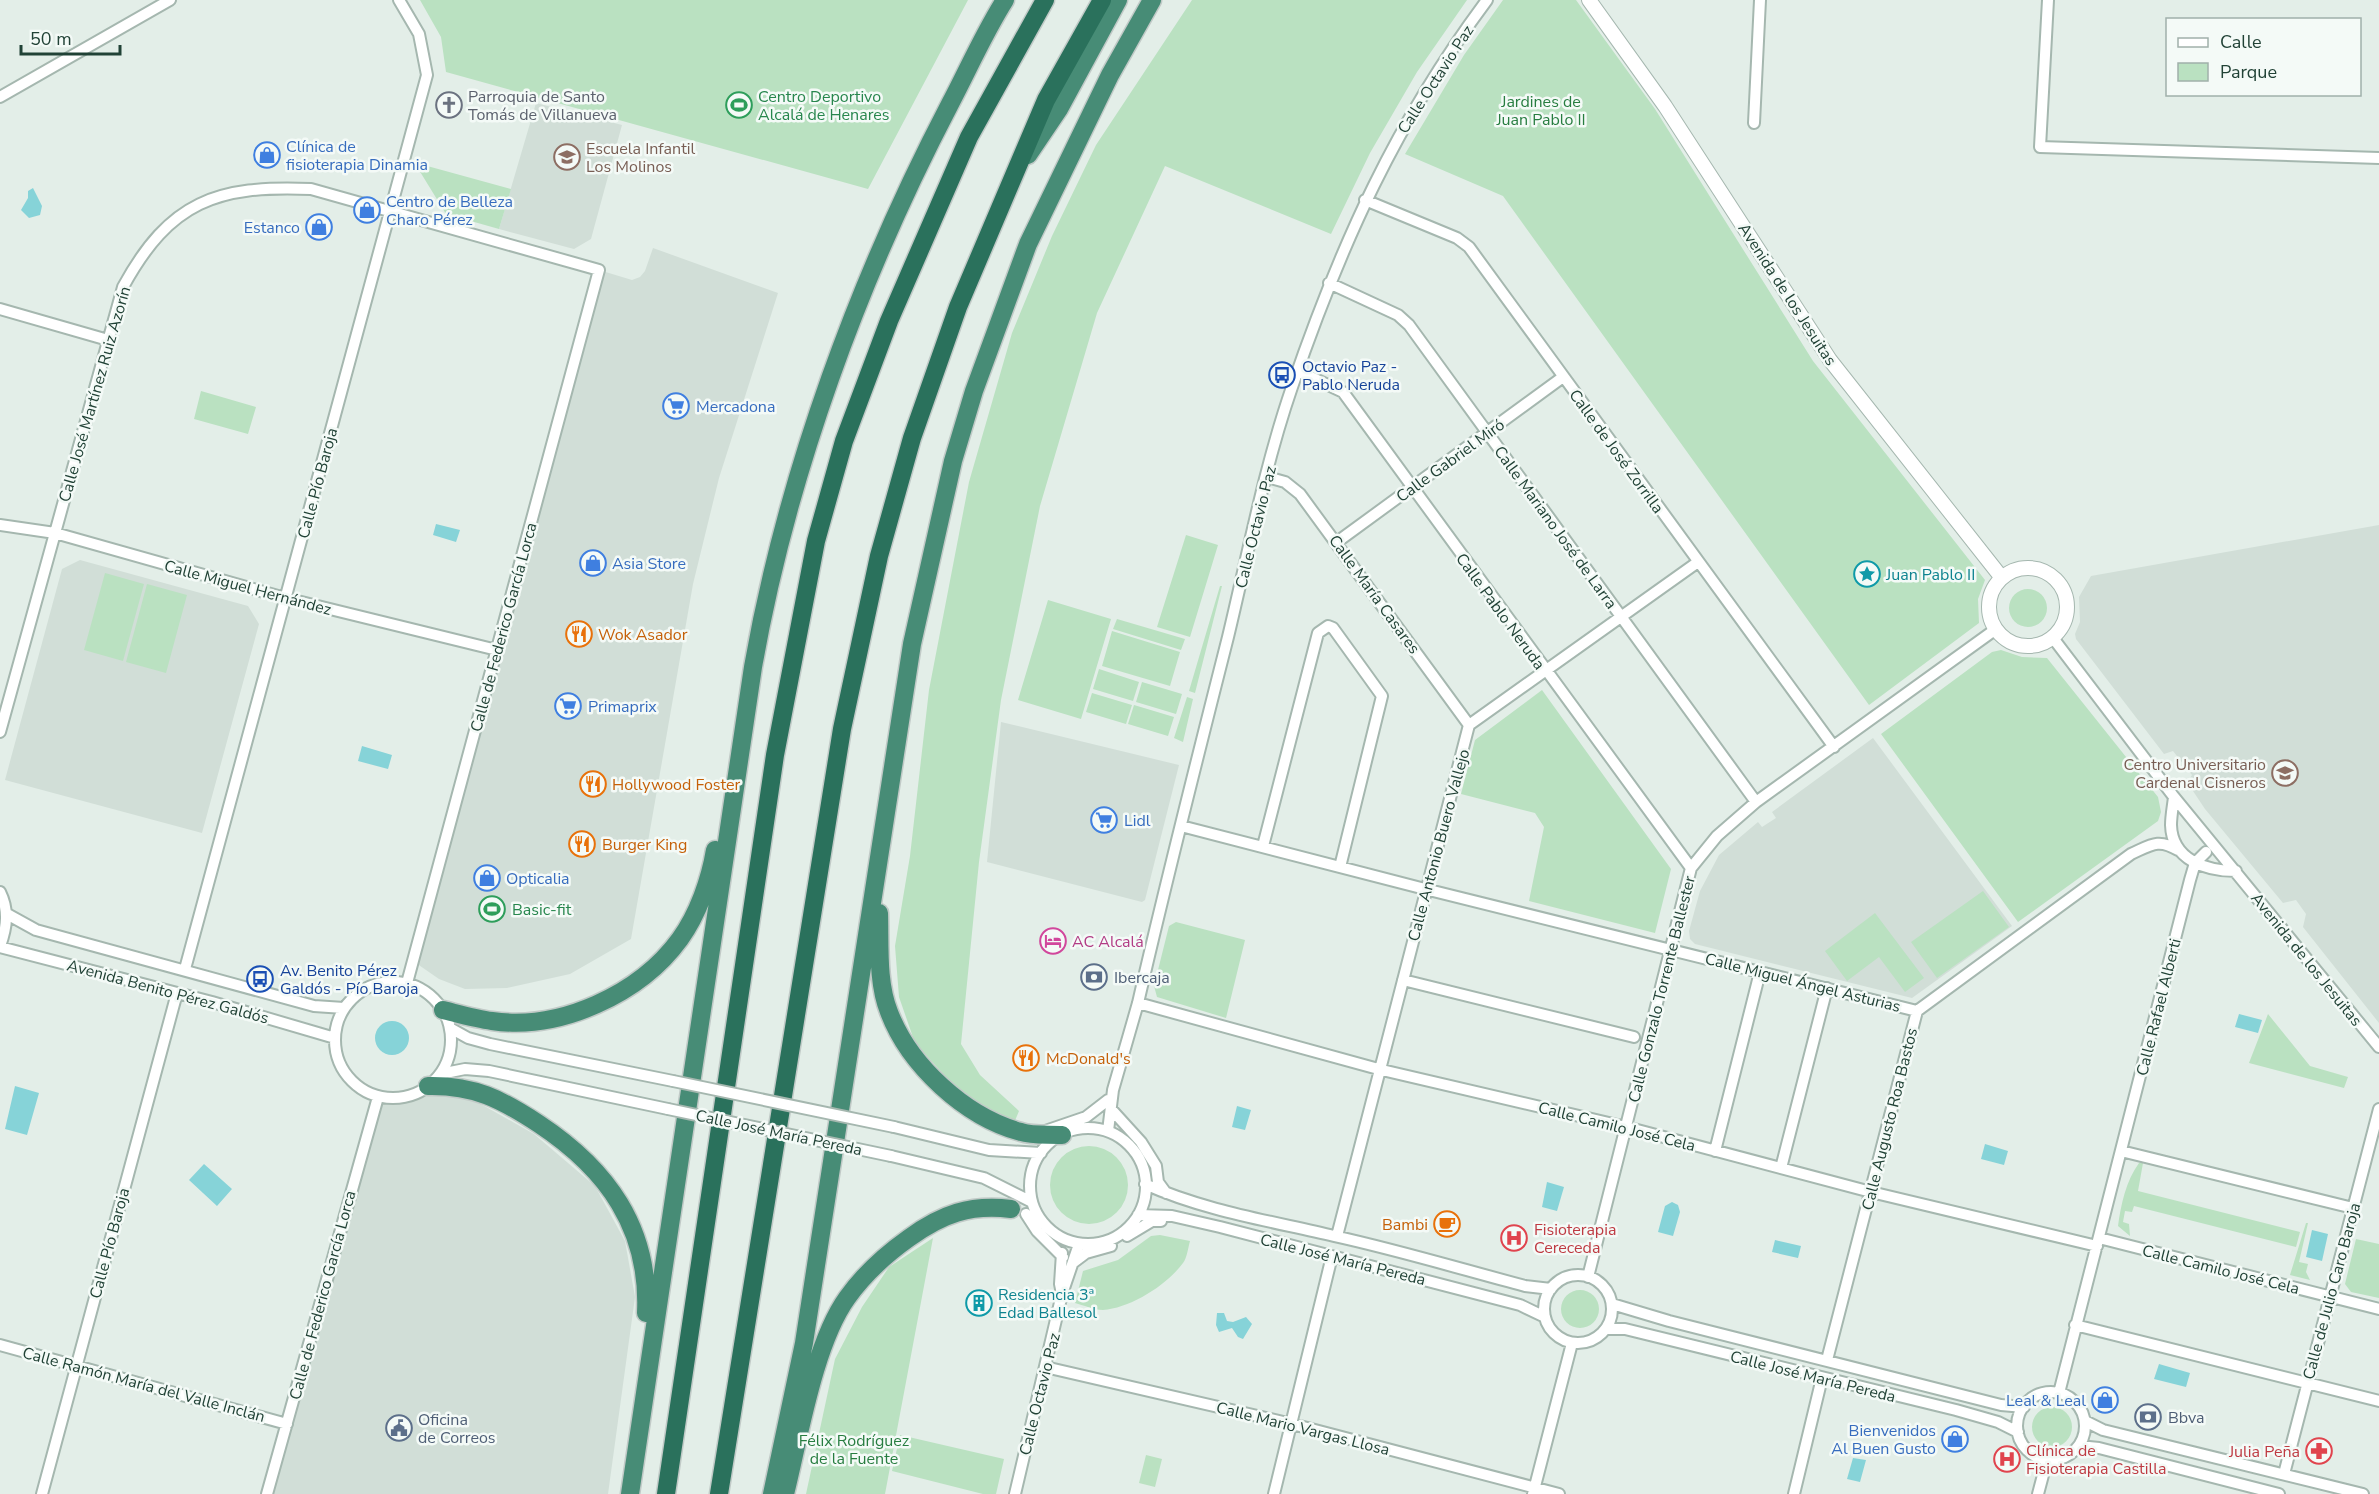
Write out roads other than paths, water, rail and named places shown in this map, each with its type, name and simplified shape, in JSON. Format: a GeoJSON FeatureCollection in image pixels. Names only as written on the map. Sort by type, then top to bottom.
{"type":"FeatureCollection","features":[{"type":"Feature","properties":{"kind":"highway"},"geometry":{"type":"LineString","coordinates":[[630,1494],[753,667],[774,568],[810,441],[855,313],[913,174],[1005,0]]}},
{"type":"Feature","properties":{"kind":"highway"},"geometry":{"type":"LineString","coordinates":[[666,1494],[775,755],[816,541],[844,441],[889,321],[969,137],[1045,0]]}},
{"type":"Feature","properties":{"kind":"highway"},"geometry":{"type":"LineString","coordinates":[[719,1494],[842,729],[879,556],[912,438],[958,307],[1046,100],[1102,0]]}},
{"type":"Feature","properties":{"kind":"highway"},"geometry":{"type":"LineString","coordinates":[[1013,176],[1059,109],[1118,0]]}},
{"type":"Feature","properties":{"kind":"highway"},"geometry":{"type":"LineString","coordinates":[[772,1494],[806,1331],[844,1095],[888,785],[912,644],[953,461],[974,391],[1033,234],[1110,75],[1152,0]]}},
{"type":"Feature","properties":{"kind":"highway"},"geometry":{"type":"LineString","coordinates":[[443,1010],[493,1022],[530,1021],[567,1015],[624,990],[649,973],[681,938],[703,896],[714,856],[740,698],[753,667]]}},
{"type":"Feature","properties":{"kind":"highway"},"geometry":{"type":"LineString","coordinates":[[888,785],[879,912],[879,967],[888,1012],[907,1045],[927,1071],[955,1097],[984,1116],[1021,1132],[1062,1135]]}},
{"type":"Feature","properties":{"kind":"highway"},"geometry":{"type":"LineString","coordinates":[[434,1080],[474,1089],[508,1104],[561,1139],[589,1162],[610,1188],[627,1218],[642,1256],[647,1290],[641,1413]]}},
{"type":"Feature","properties":{"kind":"highway"},"geometry":{"type":"LineString","coordinates":[[784,1494],[820,1356],[831,1324],[846,1299],[873,1266],[937,1218],[972,1208],[993,1207],[1019,1212]]}},
{"type":"Feature","properties":{"kind":"highway"},"geometry":{"type":"LineString","coordinates":[[660,1494],[682,1385]]}},
{"type":"Feature","properties":{"kind":"street"},"geometry":{"type":"LineString","coordinates":[[0,97],[170,0]]}},
{"type":"Feature","properties":{"kind":"street","name":"Calle Pío Baroja"},"geometry":{"type":"LineString","coordinates":[[185,969],[428,75],[419,34],[399,0]]}},
{"type":"Feature","properties":{"kind":"street","name":"Calle Octavio Paz"},"geometry":{"type":"LineString","coordinates":[[1108,1131],[1111,1100],[1138,1003],[1267,477],[1298,371],[1329,283],[1365,200],[1398,135],[1449,52],[1487,0]]}},
{"type":"Feature","properties":{"kind":"street","name":"Avenida de los Jesuitas"},"geometry":{"type":"LineString","coordinates":[[1589,0],[1665,106],[1830,360],[2002,578]]}},
{"type":"Feature","properties":{"kind":"street"},"geometry":{"type":"LineString","coordinates":[[1754,123],[1760,0]]}},
{"type":"Feature","properties":{"kind":"street"},"geometry":{"type":"LineString","coordinates":[[2048,0],[2040,147],[2379,158]]}},
{"type":"Feature","properties":{"kind":"street","name":"Calle José Martínez Ruiz Azorín"},"geometry":{"type":"LineString","coordinates":[[0,732],[123,286],[139,257],[160,232],[197,205],[226,193],[263,187],[311,189],[600,270]]}},
{"type":"Feature","properties":{"kind":"street","name":"Calle de José Zorrilla"},"geometry":{"type":"LineString","coordinates":[[1365,200],[1457,238],[1469,247],[1834,747]]}},
{"type":"Feature","properties":{"kind":"street","name":"Calle de Federico García Lorca"},"geometry":{"type":"LineString","coordinates":[[407,983],[600,270]]}},
{"type":"Feature","properties":{"kind":"street","name":"Calle Mariano José de Larra"},"geometry":{"type":"LineString","coordinates":[[1329,283],[1398,315],[1409,325],[1756,802]]}},
{"type":"Feature","properties":{"kind":"street"},"geometry":{"type":"LineString","coordinates":[[0,309],[108,340]]}},
{"type":"Feature","properties":{"kind":"street","name":"Calle Pablo Neruda"},"geometry":{"type":"LineString","coordinates":[[1298,371],[1343,392],[1545,672],[1691,868]]}},
{"type":"Feature","properties":{"kind":"street","name":"Calle Gabriel Miró"},"geometry":{"type":"LineString","coordinates":[[1337,542],[1563,377]]}},
{"type":"Feature","properties":{"kind":"street","name":"Calle María Casares"},"geometry":{"type":"LineString","coordinates":[[1267,477],[1285,483],[1300,494],[1470,725]]}},
{"type":"Feature","properties":{"kind":"street","name":"Calle Miguel Hernández"},"geometry":{"type":"LineString","coordinates":[[0,525],[55,533],[285,598],[497,650]]}},
{"type":"Feature","properties":{"kind":"street"},"geometry":{"type":"LineString","coordinates":[[1470,725],[1698,562]]}},
{"type":"Feature","properties":{"kind":"street"},"geometry":{"type":"LineString","coordinates":[[2025,568],[2049,573],[2059,582],[2068,605],[2067,617],[2053,638],[2042,644],[2029,646],[2005,638],[1996,629],[1991,619],[1990,597],[2002,578],[2025,568]]}},
{"type":"Feature","properties":{"kind":"street"},"geometry":{"type":"LineString","coordinates":[[1263,846],[1318,633],[1328,626],[1333,628],[1382,696],[1340,867]]}},
{"type":"Feature","properties":{"kind":"street","name":"Calle Gonzalo Torrente Ballester"},"geometry":{"type":"LineString","coordinates":[[1588,1277],[1691,868],[1717,836],[1756,802],[1996,629]]}},
{"type":"Feature","properties":{"kind":"street","name":"Avenida de los Jesuitas"},"geometry":{"type":"LineString","coordinates":[[2053,638],[2211,849],[2236,871],[2379,1047]]}},
{"type":"Feature","properties":{"kind":"street","name":"Calle Antonio Buero Vallejo"},"geometry":{"type":"LineString","coordinates":[[1337,1236],[1382,1070],[1425,890],[1470,725]]}},
{"type":"Feature","properties":{"kind":"street"},"geometry":{"type":"LineString","coordinates":[[2174,797],[2171,825],[2178,850],[2191,860],[2221,871],[2236,871]]}},
{"type":"Feature","properties":{"kind":"street","name":"Calle Miguel Ángel Asturias"},"geometry":{"type":"LineString","coordinates":[[1181,826],[1425,890],[1917,1011]]}},
{"type":"Feature","properties":{"kind":"street","name":"Calle Augusto Roa Bastos"},"geometry":{"type":"LineString","coordinates":[[1827,1360],[1917,1011],[2131,854],[2153,844],[2165,842],[2178,850]]}},
{"type":"Feature","properties":{"kind":"street"},"geometry":{"type":"LineString","coordinates":[[2191,860],[2211,849]]}},
{"type":"Feature","properties":{"kind":"street","name":"Calle Rafael Alberti"},"geometry":{"type":"LineString","coordinates":[[2059,1393],[2121,1151],[2191,860]]}},
{"type":"Feature","properties":{"kind":"street"},"geometry":{"type":"LineString","coordinates":[[0,892],[7,914],[6,931],[0,946]]}},
{"type":"Feature","properties":{"kind":"street","name":"Avenida Benito Pérez Galdós"},"geometry":{"type":"LineString","coordinates":[[7,914],[36,930],[303,1003],[344,1008]]}},
{"type":"Feature","properties":{"kind":"street","name":"Avenida Benito Pérez Galdós"},"geometry":{"type":"LineString","coordinates":[[0,946],[334,1038]]}},
{"type":"Feature","properties":{"kind":"street"},"geometry":{"type":"LineString","coordinates":[[1715,1151],[1760,972]]}},
{"type":"Feature","properties":{"kind":"street"},"geometry":{"type":"LineString","coordinates":[[1403,980],[1634,1037]]}},
{"type":"Feature","properties":{"kind":"street"},"geometry":{"type":"LineString","coordinates":[[389,982],[407,983],[429,994],[443,1010],[450,1028],[451,1047],[434,1080],[400,1098],[378,1096],[360,1088],[346,1075],[337,1058],[334,1038],[337,1022],[344,1008],[357,994],[372,986],[389,982]]}},
{"type":"Feature","properties":{"kind":"street"},"geometry":{"type":"LineString","coordinates":[[1781,1168],[1827,988]]}},
{"type":"Feature","properties":{"kind":"street","name":"Calle Pío Baroja"},"geometry":{"type":"LineString","coordinates":[[42,1494],[177,993]]}},
{"type":"Feature","properties":{"kind":"street","name":"Calle Camilo José Cela"},"geometry":{"type":"LineString","coordinates":[[1138,1003],[1382,1070],[1626,1127],[1871,1192],[2098,1242],[2379,1309]]}},
{"type":"Feature","properties":{"kind":"street"},"geometry":{"type":"LineString","coordinates":[[450,1028],[468,1038],[494,1045],[894,1127],[990,1150],[1041,1153]]}},
{"type":"Feature","properties":{"kind":"street","name":"Calle José María Pereda"},"geometry":{"type":"LineString","coordinates":[[434,1080],[465,1069],[489,1071],[891,1156],[984,1178],[1032,1202]]}},
{"type":"Feature","properties":{"kind":"street","name":"Calle de Federico García Lorca"},"geometry":{"type":"LineString","coordinates":[[267,1494],[378,1096]]}},
{"type":"Feature","properties":{"kind":"street"},"geometry":{"type":"LineString","coordinates":[[1039,1134],[1086,1117],[1111,1100],[1156,1166],[1158,1182],[1166,1193]]}},
{"type":"Feature","properties":{"kind":"street","name":"Calle Octavio Paz"},"geometry":{"type":"LineString","coordinates":[[1092,1129],[1111,1100]]}},
{"type":"Feature","properties":{"kind":"street","name":"Calle de Julio Caro Baroja"},"geometry":{"type":"LineString","coordinates":[[2284,1474],[2379,1109]]}},
{"type":"Feature","properties":{"kind":"street"},"geometry":{"type":"LineString","coordinates":[[1092,1129],[1108,1131],[1133,1151],[1142,1167],[1145,1184],[1144,1200],[1138,1215],[1117,1236],[1104,1242],[1079,1244],[1061,1238],[1039,1218],[1032,1202],[1030,1185],[1033,1168],[1041,1153],[1062,1135],[1092,1129]]}},
{"type":"Feature","properties":{"kind":"street"},"geometry":{"type":"LineString","coordinates":[[2121,1151],[2353,1208]]}},
{"type":"Feature","properties":{"kind":"street","name":"Calle José María Pereda"},"geometry":{"type":"LineString","coordinates":[[1145,1184],[1213,1208],[1337,1236],[1525,1286],[1551,1289]]}},
{"type":"Feature","properties":{"kind":"street"},"geometry":{"type":"LineString","coordinates":[[1019,1212],[1039,1218]]}},
{"type":"Feature","properties":{"kind":"street"},"geometry":{"type":"LineString","coordinates":[[1019,1212],[1063,1257]]}},
{"type":"Feature","properties":{"kind":"street","name":"Calle José María Pereda"},"geometry":{"type":"LineString","coordinates":[[1138,1215],[1172,1216],[1332,1256],[1520,1305],[1545,1317]]}},
{"type":"Feature","properties":{"kind":"street"},"geometry":{"type":"LineString","coordinates":[[1073,1263],[1086,1253],[1113,1245],[1152,1221],[1186,1224],[1192,1221]]}},
{"type":"Feature","properties":{"kind":"street","name":"Calle Octavio Paz"},"geometry":{"type":"LineString","coordinates":[[1061,1238],[1063,1257],[1060,1284],[1062,1294]]}},
{"type":"Feature","properties":{"kind":"street","name":"Calle Octavio Paz"},"geometry":{"type":"LineString","coordinates":[[1015,1494],[1062,1294],[1079,1244]]}},
{"type":"Feature","properties":{"kind":"street"},"geometry":{"type":"LineString","coordinates":[[1274,1494],[1332,1256]]}},
{"type":"Feature","properties":{"kind":"street"},"geometry":{"type":"LineString","coordinates":[[1576,1275],[1588,1277],[1600,1283],[1608,1294],[1612,1304],[1611,1317],[1606,1329],[1591,1340],[1572,1343],[1561,1339],[1551,1330],[1545,1317],[1545,1302],[1551,1289],[1565,1278],[1576,1275]]}},
{"type":"Feature","properties":{"kind":"street","name":"Calle José María Pereda"},"geometry":{"type":"LineString","coordinates":[[1612,1304],[1649,1316],[2001,1405],[2024,1407]]}},
{"type":"Feature","properties":{"kind":"street"},"geometry":{"type":"LineString","coordinates":[[2075,1325],[2379,1401]]}},
{"type":"Feature","properties":{"kind":"street","name":"Calle José María Pereda"},"geometry":{"type":"LineString","coordinates":[[1606,1329],[1625,1329],[1956,1410],[1998,1422],[2018,1432]]}},
{"type":"Feature","properties":{"kind":"street"},"geometry":{"type":"LineString","coordinates":[[1533,1490],[1572,1343]]}},
{"type":"Feature","properties":{"kind":"street","name":"Calle Ramón María del Valle Inclán"},"geometry":{"type":"LineString","coordinates":[[0,1345],[287,1424]]}},
{"type":"Feature","properties":{"kind":"street","name":"Calle Mario Vargas Llosa"},"geometry":{"type":"LineString","coordinates":[[1046,1367],[1292,1424],[1533,1490],[1559,1494]]}},
{"type":"Feature","properties":{"kind":"street"},"geometry":{"type":"LineString","coordinates":[[1794,1494],[1822,1378]]}},
{"type":"Feature","properties":{"kind":"street"},"geometry":{"type":"LineString","coordinates":[[2059,1393],[2076,1403],[2085,1421],[2085,1429],[2079,1446],[2065,1457],[2047,1460],[2028,1450],[2018,1432],[2020,1414],[2024,1407],[2040,1395],[2059,1393]]}},
{"type":"Feature","properties":{"kind":"street"},"geometry":{"type":"LineString","coordinates":[[2085,1421],[2103,1430],[2363,1494]]}},
{"type":"Feature","properties":{"kind":"street"},"geometry":{"type":"LineString","coordinates":[[2079,1446],[2099,1448],[2279,1494]]}},
{"type":"Feature","properties":{"kind":"street"},"geometry":{"type":"LineString","coordinates":[[2038,1494],[2047,1460]]}},
{"type":"Feature","properties":{"kind":"water"},"geometry":{"type":"Polygon","coordinates":[[[33,188],[42,206],[40,215],[29,218],[21,210],[28,198],[28,191],[33,188]]]}},
{"type":"Feature","properties":{"kind":"water"},"geometry":{"type":"Polygon","coordinates":[[[436,524],[460,530],[456,542],[433,535],[436,524]]]}},
{"type":"Feature","properties":{"kind":"water"},"geometry":{"type":"Polygon","coordinates":[[[362,746],[392,755],[388,769],[358,761],[362,746]]]}},
{"type":"Feature","properties":{"kind":"water"},"geometry":{"type":"Polygon","coordinates":[[[2239,1014],[2262,1020],[2258,1033],[2235,1027],[2239,1014]]]}},
{"type":"Feature","properties":{"kind":"water"},"geometry":{"type":"Polygon","coordinates":[[[392,1021],[404,1026],[409,1038],[404,1050],[392,1055],[380,1050],[375,1038],[380,1026],[392,1021]]]}},
{"type":"Feature","properties":{"kind":"water"},"geometry":{"type":"Polygon","coordinates":[[[15,1086],[39,1093],[27,1135],[5,1129],[15,1086]]]}},
{"type":"Feature","properties":{"kind":"water"},"geometry":{"type":"Polygon","coordinates":[[[1237,1106],[1251,1110],[1245,1130],[1232,1127],[1237,1106]]]}},
{"type":"Feature","properties":{"kind":"water"},"geometry":{"type":"Polygon","coordinates":[[[1985,1144],[2008,1151],[2004,1165],[1981,1159],[1985,1144]]]}},
{"type":"Feature","properties":{"kind":"water"},"geometry":{"type":"Polygon","coordinates":[[[204,1164],[232,1189],[217,1206],[189,1180],[204,1164]]]}},
{"type":"Feature","properties":{"kind":"water"},"geometry":{"type":"Polygon","coordinates":[[[1547,1182],[1564,1187],[1557,1211],[1542,1207],[1547,1182]]]}},
{"type":"Feature","properties":{"kind":"water"},"geometry":{"type":"Polygon","coordinates":[[[1672,1202],[1678,1205],[1680,1212],[1673,1236],[1658,1232],[1665,1206],[1672,1202]]]}},
{"type":"Feature","properties":{"kind":"water"},"geometry":{"type":"Polygon","coordinates":[[[2312,1230],[2328,1234],[2322,1261],[2306,1257],[2312,1230]]]}},
{"type":"Feature","properties":{"kind":"water"},"geometry":{"type":"Polygon","coordinates":[[[1775,1240],[1801,1246],[1798,1258],[1772,1252],[1775,1240]]]}},
{"type":"Feature","properties":{"kind":"water"},"geometry":{"type":"Polygon","coordinates":[[[1217,1313],[1224,1313],[1227,1321],[1233,1322],[1246,1317],[1252,1324],[1243,1339],[1238,1337],[1232,1328],[1219,1332],[1216,1325],[1217,1313]]]}},
{"type":"Feature","properties":{"kind":"water"},"geometry":{"type":"Polygon","coordinates":[[[2159,1364],[2190,1373],[2186,1387],[2154,1379],[2159,1364]]]}},
{"type":"Feature","properties":{"kind":"water"},"geometry":{"type":"Polygon","coordinates":[[[1853,1458],[1866,1460],[1860,1482],[1847,1479],[1853,1458]]]}},
{"type":"Feature","properties":{"kind":"place","name":"Parroquia de Santo Tomás de Villanueva"},"geometry":{"type":"Point","coordinates":[449,105]}},
{"type":"Feature","properties":{"kind":"place","name":"Centro Deportivo Alcalá de Henares"},"geometry":{"type":"Point","coordinates":[739,105]}},
{"type":"Feature","properties":{"kind":"place","name":"Clínica de fisioterapia Dinamia"},"geometry":{"type":"Point","coordinates":[267,155]}},
{"type":"Feature","properties":{"kind":"place","name":"Escuela Infantil Los Molinos"},"geometry":{"type":"Point","coordinates":[567,157]}},
{"type":"Feature","properties":{"kind":"place","name":"Centro de Belleza Charo Pérez"},"geometry":{"type":"Point","coordinates":[367,210]}},
{"type":"Feature","properties":{"kind":"place","name":"Estanco"},"geometry":{"type":"Point","coordinates":[319,227]}},
{"type":"Feature","properties":{"kind":"place","name":"Octavio Paz - Pablo Neruda"},"geometry":{"type":"Point","coordinates":[1282,375]}},
{"type":"Feature","properties":{"kind":"place","name":"Mercadona"},"geometry":{"type":"Point","coordinates":[676,406]}},
{"type":"Feature","properties":{"kind":"place","name":"Asia Store"},"geometry":{"type":"Point","coordinates":[593,563]}},
{"type":"Feature","properties":{"kind":"place","name":"Juan Pablo II"},"geometry":{"type":"Point","coordinates":[1867,574]}},
{"type":"Feature","properties":{"kind":"place","name":"Wok Asador"},"geometry":{"type":"Point","coordinates":[579,634]}},
{"type":"Feature","properties":{"kind":"place","name":"Primaprix"},"geometry":{"type":"Point","coordinates":[568,706]}},
{"type":"Feature","properties":{"kind":"place","name":"Centro Universitario Cardenal Cisneros"},"geometry":{"type":"Point","coordinates":[2285,773]}},
{"type":"Feature","properties":{"kind":"place","name":"Hollywood Foster"},"geometry":{"type":"Point","coordinates":[593,784]}},
{"type":"Feature","properties":{"kind":"place","name":"Lidl"},"geometry":{"type":"Point","coordinates":[1104,820]}},
{"type":"Feature","properties":{"kind":"place","name":"Burger King"},"geometry":{"type":"Point","coordinates":[582,844]}},
{"type":"Feature","properties":{"kind":"place","name":"Opticalia"},"geometry":{"type":"Point","coordinates":[487,878]}},
{"type":"Feature","properties":{"kind":"place","name":"Basic-fit"},"geometry":{"type":"Point","coordinates":[492,909]}},
{"type":"Feature","properties":{"kind":"place","name":"AC Alcalá"},"geometry":{"type":"Point","coordinates":[1053,941]}},
{"type":"Feature","properties":{"kind":"place","name":"Ibercaja"},"geometry":{"type":"Point","coordinates":[1094,977]}},
{"type":"Feature","properties":{"kind":"place","name":"Av. Benito Pérez Galdós - Pío Baroja"},"geometry":{"type":"Point","coordinates":[260,979]}},
{"type":"Feature","properties":{"kind":"place","name":"McDonald's"},"geometry":{"type":"Point","coordinates":[1026,1058]}},
{"type":"Feature","properties":{"kind":"place","name":"Bambi"},"geometry":{"type":"Point","coordinates":[1447,1224]}},
{"type":"Feature","properties":{"kind":"place","name":"Fisioterapia Cereceda"},"geometry":{"type":"Point","coordinates":[1514,1238]}},
{"type":"Feature","properties":{"kind":"place","name":"Residencia 3ª Edad Ballesol"},"geometry":{"type":"Point","coordinates":[979,1303]}},
{"type":"Feature","properties":{"kind":"place","name":"Leal & Leal"},"geometry":{"type":"Point","coordinates":[2105,1400]}},
{"type":"Feature","properties":{"kind":"place","name":"Bbva"},"geometry":{"type":"Point","coordinates":[2148,1417]}},
{"type":"Feature","properties":{"kind":"place","name":"Oficina de Correos"},"geometry":{"type":"Point","coordinates":[399,1428]}},
{"type":"Feature","properties":{"kind":"place","name":"Bienvenidos Al Buen Gusto"},"geometry":{"type":"Point","coordinates":[1955,1439]}},
{"type":"Feature","properties":{"kind":"place","name":"Julia Peña"},"geometry":{"type":"Point","coordinates":[2319,1451]}},
{"type":"Feature","properties":{"kind":"place","name":"Clínica de Fisioterapia Castilla"},"geometry":{"type":"Point","coordinates":[2007,1459]}},
{"type":"Feature","properties":{"kind":"park label","name":"Jardines de Juan Pablo II"},"geometry":{"type":"Point","coordinates":[1541,110]}},
{"type":"Feature","properties":{"kind":"park label","name":"Félix Rodríguez de la Fuente"},"geometry":{"type":"Point","coordinates":[854,1449]}}]}
